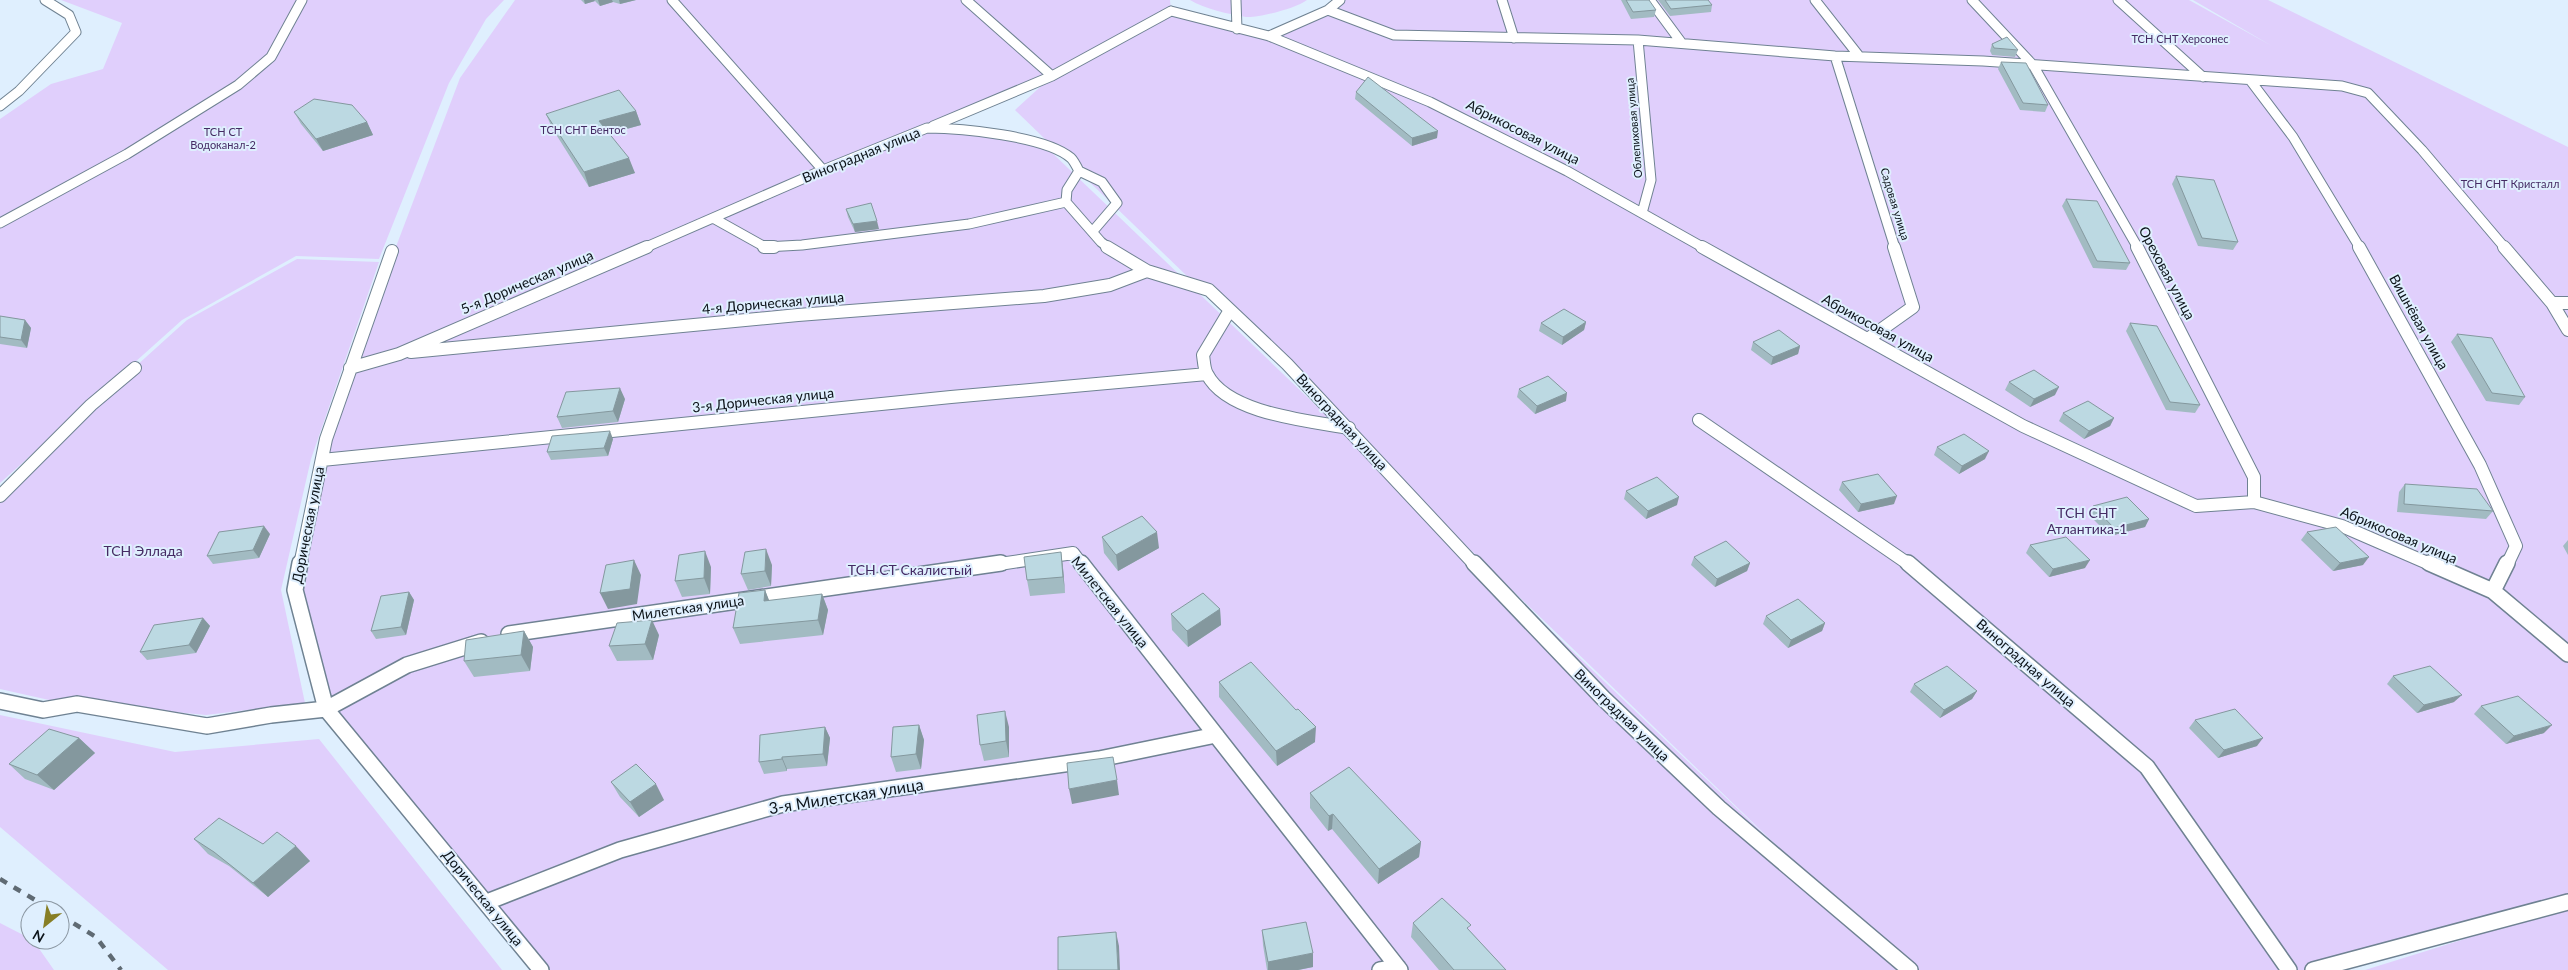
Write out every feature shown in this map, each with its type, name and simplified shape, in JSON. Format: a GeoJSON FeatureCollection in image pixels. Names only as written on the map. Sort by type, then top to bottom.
{"type":"FeatureCollection","features":[{"type":"Feature","properties":{"kind":"lane"},"geometry":{"type":"LineString","coordinates":[[0,106],[14,97],[35,74],[62,50],[76,32],[69,15],[45,0]]}},
{"type":"Feature","properties":{"kind":"lane"},"geometry":{"type":"LineString","coordinates":[[0,223],[127,154],[238,85],[271,57],[302,0]]}},
{"type":"Feature","properties":{"kind":"lane"},"geometry":{"type":"LineString","coordinates":[[672,0],[823,170]]}},
{"type":"Feature","properties":{"kind":"lane"},"geometry":{"type":"LineString","coordinates":[[966,0],[1052,76]]}},
{"type":"Feature","properties":{"kind":"lane"},"geometry":{"type":"LineString","coordinates":[[1236,0],[1237,29]]}},
{"type":"Feature","properties":{"kind":"lane"},"geometry":{"type":"LineString","coordinates":[[1269,36],[1328,10],[1340,0]]}},
{"type":"Feature","properties":{"kind":"lane"},"geometry":{"type":"LineString","coordinates":[[1502,0],[1514,38]]}},
{"type":"Feature","properties":{"kind":"lane"},"geometry":{"type":"LineString","coordinates":[[1650,0],[1681,42]]}},
{"type":"Feature","properties":{"kind":"lane"},"geometry":{"type":"LineString","coordinates":[[1815,0],[1859,56]]}},
{"type":"Feature","properties":{"kind":"lane","name":"Ореховая улица"},"geometry":{"type":"LineString","coordinates":[[1972,0],[2033,65],[2148,266],[2254,476],[2254,502]]}},
{"type":"Feature","properties":{"kind":"lane"},"geometry":{"type":"LineString","coordinates":[[2118,0],[2203,76]]}},
{"type":"Feature","properties":{"kind":"lane"},"geometry":{"type":"LineString","coordinates":[[927,128],[1052,76],[1171,6]]}},
{"type":"Feature","properties":{"kind":"lane","name":"Абрикосовая улица"},"geometry":{"type":"LineString","coordinates":[[1171,6],[1237,29],[1269,36],[1430,102],[1567,170],[2023,426],[2196,506],[2254,502],[2342,526],[2493,591],[2568,654]]}},
{"type":"Feature","properties":{"kind":"lane"},"geometry":{"type":"LineString","coordinates":[[1328,10],[1394,36],[1681,42],[1835,56],[2033,65],[2342,86],[2368,93],[2422,150],[2552,303],[2568,330]]}},
{"type":"Feature","properties":{"kind":"lane","name":"Облепиховая улица"},"geometry":{"type":"LineString","coordinates":[[1638,40],[1651,180],[1642,213]]}},
{"type":"Feature","properties":{"kind":"lane","name":"Садовая улица"},"geometry":{"type":"LineString","coordinates":[[1835,56],[1913,307],[1868,339]]}},
{"type":"Feature","properties":{"kind":"lane","name":"Вишнёвая улица"},"geometry":{"type":"LineString","coordinates":[[2250,80],[2293,138],[2364,254],[2480,465],[2516,546],[2493,591]]}},
{"type":"Feature","properties":{"kind":"lane","name":"Виноградная улица"},"geometry":{"type":"LineString","coordinates":[[713,218],[823,170],[927,128],[945,128],[1040,142],[1071,158],[1079,171]]}},
{"type":"Feature","properties":{"kind":"lane"},"geometry":{"type":"LineString","coordinates":[[713,218],[765,246],[802,245],[969,224],[1066,202],[1067,190],[1079,171],[1097,176],[1108,187],[1117,203],[1093,232]]}},
{"type":"Feature","properties":{"kind":"lane","name":"Виноградная улица"},"geometry":{"type":"LineString","coordinates":[[1066,202],[1101,242],[1117,253],[1147,271],[1209,290],[1287,364],[1349,428],[1545,639],[1603,698],[1719,808],[1910,970]]}},
{"type":"Feature","properties":{"kind":"lane","name":"5-я Дорическая улица"},"geometry":{"type":"LineString","coordinates":[[350,368],[399,354],[713,218]]}},
{"type":"Feature","properties":{"kind":"lane","name":"Дорическая улица"},"geometry":{"type":"LineString","coordinates":[[392,251],[326,438],[295,590],[326,710],[487,902],[541,970]]}},
{"type":"Feature","properties":{"kind":"lane","name":"4-я Дорическая улица"},"geometry":{"type":"LineString","coordinates":[[399,354],[768,318],[1044,296],[1110,285],[1147,271]]}},
{"type":"Feature","properties":{"kind":"lane"},"geometry":{"type":"LineString","coordinates":[[2552,303],[2568,303]]}},
{"type":"Feature","properties":{"kind":"lane"},"geometry":{"type":"LineString","coordinates":[[1230,310],[1203,355],[1208,374],[1220,389],[1240,402],[1273,412],[1349,428]]}},
{"type":"Feature","properties":{"kind":"lane"},"geometry":{"type":"LineString","coordinates":[[0,496],[90,405],[135,368]]}},
{"type":"Feature","properties":{"kind":"lane","name":"3-я Дорическая улица"},"geometry":{"type":"LineString","coordinates":[[322,460],[901,402],[1208,374]]}},
{"type":"Feature","properties":{"kind":"lane","name":"Виноградная улица"},"geometry":{"type":"LineString","coordinates":[[1699,420],[1918,570],[2147,767],[2289,970]]}},
{"type":"Feature","properties":{"kind":"lane","name":"Милетская улица"},"geometry":{"type":"LineString","coordinates":[[326,710],[406,666],[506,634],[1073,552],[1399,968]]}},
{"type":"Feature","properties":{"kind":"lane"},"geometry":{"type":"LineString","coordinates":[[0,701],[43,710],[77,704],[207,726],[271,715],[326,710]]}},
{"type":"Feature","properties":{"kind":"lane","name":"3-я Милетская улица"},"geometry":{"type":"LineString","coordinates":[[487,902],[620,850],[784,804],[1099,759],[1216,735]]}},
{"type":"Feature","properties":{"kind":"lane"},"geometry":{"type":"LineString","coordinates":[[2313,970],[2568,902]]}},
{"type":"Feature","properties":{"kind":"lane"},"geometry":{"type":"LineString","coordinates":[[1380,970],[1399,968]]}},
{"type":"Feature","properties":{"kind":"green space","name":"ТСН СТ Водоканал-2"},"geometry":{"type":"Polygon","coordinates":[[[61,0],[504,0],[486,19],[449,83],[379,259],[296,256],[182,320],[0,483],[0,119],[51,84],[103,69],[122,23],[61,0]]]}},
{"type":"Feature","properties":{"kind":"green space"},"geometry":{"type":"Polygon","coordinates":[[[515,0],[1170,0],[1171,11],[1269,36],[1340,0],[2189,0],[2272,46],[2193,0],[2268,0],[2568,147],[2568,899],[2312,970],[536,970],[326,709],[295,591],[350,368],[460,78],[515,0]],[[1050,78],[933,129],[1046,147],[1888,953],[1015,110],[1050,78]]]}},
{"type":"Feature","properties":{"kind":"green space"},"geometry":{"type":"Polygon","coordinates":[[[1190,0],[1307,0],[1278,12],[1246,17],[1210,9],[1190,0]]]}},
{"type":"Feature","properties":{"kind":"green space","name":"ТСН Эллада"},"geometry":{"type":"Polygon","coordinates":[[[297,259],[379,262],[311,459],[281,590],[305,703],[206,715],[49,700],[0,689],[0,489],[187,320],[297,259]]]}},
{"type":"Feature","properties":{"kind":"green space"},"geometry":{"type":"Polygon","coordinates":[[[0,715],[175,752],[319,739],[502,970],[168,970],[0,827],[0,715]]]}},
{"type":"Feature","properties":{"kind":"green space"},"geometry":{"type":"Polygon","coordinates":[[[2568,907],[2568,970],[2365,970],[2568,907]]]}},
{"type":"Feature","properties":{"kind":"green space"},"geometry":{"type":"Polygon","coordinates":[[[0,923],[20,933],[20,950],[40,950],[54,970],[0,970],[0,923]]]}},
{"type":"Feature","properties":{"kind":"building"},"geometry":{"type":"Polygon","coordinates":[[[1626,0],[1649,0],[1656,10],[1633,12],[1626,0]]]}},
{"type":"Feature","properties":{"kind":"building"},"geometry":{"type":"Polygon","coordinates":[[[1665,0],[1708,0],[1712,5],[1671,9],[1665,0]]]}},
{"type":"Feature","properties":{"kind":"building"},"geometry":{"type":"Polygon","coordinates":[[[2007,37],[2018,50],[1994,48],[1992,44],[2007,37]]]}},
{"type":"Feature","properties":{"kind":"building"},"geometry":{"type":"Polygon","coordinates":[[[2001,62],[2026,63],[2048,105],[2023,103],[2001,62]]]}},
{"type":"Feature","properties":{"kind":"building"},"geometry":{"type":"Polygon","coordinates":[[[1368,77],[1438,131],[1412,138],[1356,92],[1368,77]]]}},
{"type":"Feature","properties":{"kind":"building"},"geometry":{"type":"Polygon","coordinates":[[[619,90],[636,111],[599,121],[629,158],[584,172],[546,114],[619,90]]]}},
{"type":"Feature","properties":{"kind":"building"},"geometry":{"type":"Polygon","coordinates":[[[314,99],[352,105],[367,122],[316,139],[294,112],[314,99]]]}},
{"type":"Feature","properties":{"kind":"building"},"geometry":{"type":"Polygon","coordinates":[[[2176,176],[2214,180],[2238,242],[2202,238],[2176,176]]]}},
{"type":"Feature","properties":{"kind":"building"},"geometry":{"type":"Polygon","coordinates":[[[2066,199],[2097,201],[2130,263],[2097,261],[2066,199]]]}},
{"type":"Feature","properties":{"kind":"building"},"geometry":{"type":"Polygon","coordinates":[[[871,203],[877,221],[853,224],[846,209],[871,203]]]}},
{"type":"Feature","properties":{"kind":"building"},"geometry":{"type":"Polygon","coordinates":[[[1564,309],[1586,322],[1563,337],[1541,323],[1564,309]]]}},
{"type":"Feature","properties":{"kind":"building"},"geometry":{"type":"Polygon","coordinates":[[[0,316],[25,320],[21,340],[0,337],[0,316]]]}},
{"type":"Feature","properties":{"kind":"building"},"geometry":{"type":"Polygon","coordinates":[[[2130,323],[2157,326],[2200,405],[2170,402],[2130,323]]]}},
{"type":"Feature","properties":{"kind":"building"},"geometry":{"type":"Polygon","coordinates":[[[1779,330],[1800,346],[1773,357],[1753,342],[1779,330]]]}},
{"type":"Feature","properties":{"kind":"building"},"geometry":{"type":"Polygon","coordinates":[[[2457,334],[2492,338],[2525,397],[2492,393],[2457,334]]]}},
{"type":"Feature","properties":{"kind":"building"},"geometry":{"type":"Polygon","coordinates":[[[2034,370],[2059,387],[2034,399],[2009,382],[2034,370]]]}},
{"type":"Feature","properties":{"kind":"building"},"geometry":{"type":"Polygon","coordinates":[[[1548,376],[1567,393],[1537,406],[1519,389],[1548,376]]]}},
{"type":"Feature","properties":{"kind":"building"},"geometry":{"type":"Polygon","coordinates":[[[620,388],[613,411],[557,417],[566,392],[620,388]]]}},
{"type":"Feature","properties":{"kind":"building"},"geometry":{"type":"Polygon","coordinates":[[[2088,401],[2114,418],[2089,431],[2063,413],[2088,401]]]}},
{"type":"Feature","properties":{"kind":"building"},"geometry":{"type":"Polygon","coordinates":[[[610,431],[604,448],[547,452],[552,436],[610,431]]]}},
{"type":"Feature","properties":{"kind":"building"},"geometry":{"type":"Polygon","coordinates":[[[1964,434],[1989,451],[1962,466],[1937,447],[1964,434]]]}},
{"type":"Feature","properties":{"kind":"building"},"geometry":{"type":"Polygon","coordinates":[[[1878,474],[1897,496],[1861,504],[1842,482],[1878,474]]]}},
{"type":"Feature","properties":{"kind":"building"},"geometry":{"type":"Polygon","coordinates":[[[1657,477],[1679,497],[1648,511],[1626,491],[1657,477]]]}},
{"type":"Feature","properties":{"kind":"building"},"geometry":{"type":"Polygon","coordinates":[[[2405,484],[2477,489],[2493,511],[2404,504],[2405,484]]]}},
{"type":"Feature","properties":{"kind":"building"},"geometry":{"type":"Polygon","coordinates":[[[2127,497],[2149,519],[2114,528],[2093,506],[2127,497]]]}},
{"type":"Feature","properties":{"kind":"building"},"geometry":{"type":"Polygon","coordinates":[[[1142,516],[1157,532],[1116,555],[1102,537],[1142,516]]]}},
{"type":"Feature","properties":{"kind":"building"},"geometry":{"type":"Polygon","coordinates":[[[264,526],[253,550],[207,556],[219,532],[264,526]]]}},
{"type":"Feature","properties":{"kind":"building"},"geometry":{"type":"Polygon","coordinates":[[[2336,527],[2369,557],[2340,563],[2307,532],[2336,527]]]}},
{"type":"Feature","properties":{"kind":"building"},"geometry":{"type":"Polygon","coordinates":[[[2066,537],[2090,560],[2053,569],[2030,545],[2066,537]]]}},
{"type":"Feature","properties":{"kind":"building"},"geometry":{"type":"Polygon","coordinates":[[[1726,541],[1750,563],[1717,579],[1694,557],[1726,541]]]}},
{"type":"Feature","properties":{"kind":"building"},"geometry":{"type":"Polygon","coordinates":[[[766,549],[765,571],[741,574],[745,552],[766,549]]]}},
{"type":"Feature","properties":{"kind":"building"},"geometry":{"type":"Polygon","coordinates":[[[705,551],[704,578],[675,581],[679,555],[705,551]]]}},
{"type":"Feature","properties":{"kind":"building"},"geometry":{"type":"Polygon","coordinates":[[[1061,552],[1063,577],[1027,580],[1024,557],[1061,552]]]}},
{"type":"Feature","properties":{"kind":"building"},"geometry":{"type":"Polygon","coordinates":[[[634,560],[630,589],[600,593],[606,565],[634,560]]]}},
{"type":"Feature","properties":{"kind":"building"},"geometry":{"type":"Polygon","coordinates":[[[765,590],[764,601],[822,594],[818,620],[733,628],[739,593],[765,590]]]}},
{"type":"Feature","properties":{"kind":"building"},"geometry":{"type":"Polygon","coordinates":[[[409,592],[401,627],[371,631],[381,596],[409,592]]]}},
{"type":"Feature","properties":{"kind":"building"},"geometry":{"type":"Polygon","coordinates":[[[1203,593],[1220,609],[1187,631],[1171,614],[1203,593]]]}},
{"type":"Feature","properties":{"kind":"building"},"geometry":{"type":"Polygon","coordinates":[[[1798,599],[1825,623],[1791,640],[1766,616],[1798,599]]]}},
{"type":"Feature","properties":{"kind":"building"},"geometry":{"type":"Polygon","coordinates":[[[203,618],[189,645],[140,652],[154,625],[203,618]]]}},
{"type":"Feature","properties":{"kind":"building"},"geometry":{"type":"Polygon","coordinates":[[[652,620],[645,644],[609,646],[617,623],[652,620]]]}},
{"type":"Feature","properties":{"kind":"building"},"geometry":{"type":"Polygon","coordinates":[[[524,631],[521,655],[464,661],[466,640],[524,631]]]}},
{"type":"Feature","properties":{"kind":"building"},"geometry":{"type":"Polygon","coordinates":[[[1251,662],[1296,710],[1298,709],[1316,727],[1276,751],[1219,682],[1251,662]]]}},
{"type":"Feature","properties":{"kind":"building"},"geometry":{"type":"Polygon","coordinates":[[[1947,666],[1977,691],[1944,710],[1914,684],[1947,666]]]}},
{"type":"Feature","properties":{"kind":"building"},"geometry":{"type":"Polygon","coordinates":[[[2430,666],[2462,695],[2424,705],[2393,676],[2430,666]]]}},
{"type":"Feature","properties":{"kind":"building"},"geometry":{"type":"Polygon","coordinates":[[[2518,696],[2552,725],[2514,736],[2481,706],[2518,696]]]}},
{"type":"Feature","properties":{"kind":"building"},"geometry":{"type":"Polygon","coordinates":[[[2235,709],[2263,738],[2224,750],[2195,720],[2235,709]]]}},
{"type":"Feature","properties":{"kind":"building"},"geometry":{"type":"Polygon","coordinates":[[[1005,711],[1006,741],[980,745],[977,715],[1005,711]]]}},
{"type":"Feature","properties":{"kind":"building"},"geometry":{"type":"Polygon","coordinates":[[[919,725],[916,754],[891,757],[893,727],[919,725]]]}},
{"type":"Feature","properties":{"kind":"building"},"geometry":{"type":"Polygon","coordinates":[[[825,727],[823,754],[782,757],[782,759],[759,762],[760,735],[825,727]]]}},
{"type":"Feature","properties":{"kind":"building"},"geometry":{"type":"Polygon","coordinates":[[[49,729],[79,738],[37,775],[9,764],[49,729]]]}},
{"type":"Feature","properties":{"kind":"building"},"geometry":{"type":"Polygon","coordinates":[[[1113,757],[1117,780],[1069,789],[1067,763],[1113,757]]]}},
{"type":"Feature","properties":{"kind":"building"},"geometry":{"type":"Polygon","coordinates":[[[636,764],[656,784],[630,802],[611,782],[636,764]]]}},
{"type":"Feature","properties":{"kind":"building"},"geometry":{"type":"Polygon","coordinates":[[[1349,767],[1421,842],[1379,869],[1333,814],[1329,816],[1310,793],[1349,767]]]}},
{"type":"Feature","properties":{"kind":"building"},"geometry":{"type":"Polygon","coordinates":[[[219,818],[263,844],[277,832],[296,846],[253,883],[214,852],[194,839],[219,818]]]}},
{"type":"Feature","properties":{"kind":"building"},"geometry":{"type":"Polygon","coordinates":[[[1442,898],[1471,925],[1467,928],[1506,970],[1454,970],[1413,923],[1442,898]]]}},
{"type":"Feature","properties":{"kind":"building"},"geometry":{"type":"Polygon","coordinates":[[[1306,922],[1313,953],[1268,962],[1262,930],[1306,922]]]}},
{"type":"Feature","properties":{"kind":"building"},"geometry":{"type":"Polygon","coordinates":[[[1116,932],[1118,970],[1058,970],[1058,937],[1116,932]]]}},
{"type":"Feature","properties":{"kind":"railway"},"geometry":{"type":"LineString","coordinates":[[0,879],[35,900]]}},
{"type":"Feature","properties":{"kind":"railway"},"geometry":{"type":"LineString","coordinates":[[70,921],[96,937],[121,970]]}},
{"type":"Feature","properties":{"kind":"park label","name":"ТСН СНТ Херсонес"},"geometry":{"type":"Point","coordinates":[2180,39]}},
{"type":"Feature","properties":{"kind":"park label","name":"ТСН СНТ Бентос"},"geometry":{"type":"Point","coordinates":[583,130]}},
{"type":"Feature","properties":{"kind":"park label","name":"ТСН СНТ Кристалл"},"geometry":{"type":"Point","coordinates":[2510,184]}},
{"type":"Feature","properties":{"kind":"park label","name":"ТСН СНТ Атлантика-1"},"geometry":{"type":"Point","coordinates":[2087,522]}},
{"type":"Feature","properties":{"kind":"park label","name":"ТСН СТ Скалистый"},"geometry":{"type":"Point","coordinates":[910,570]}}]}
